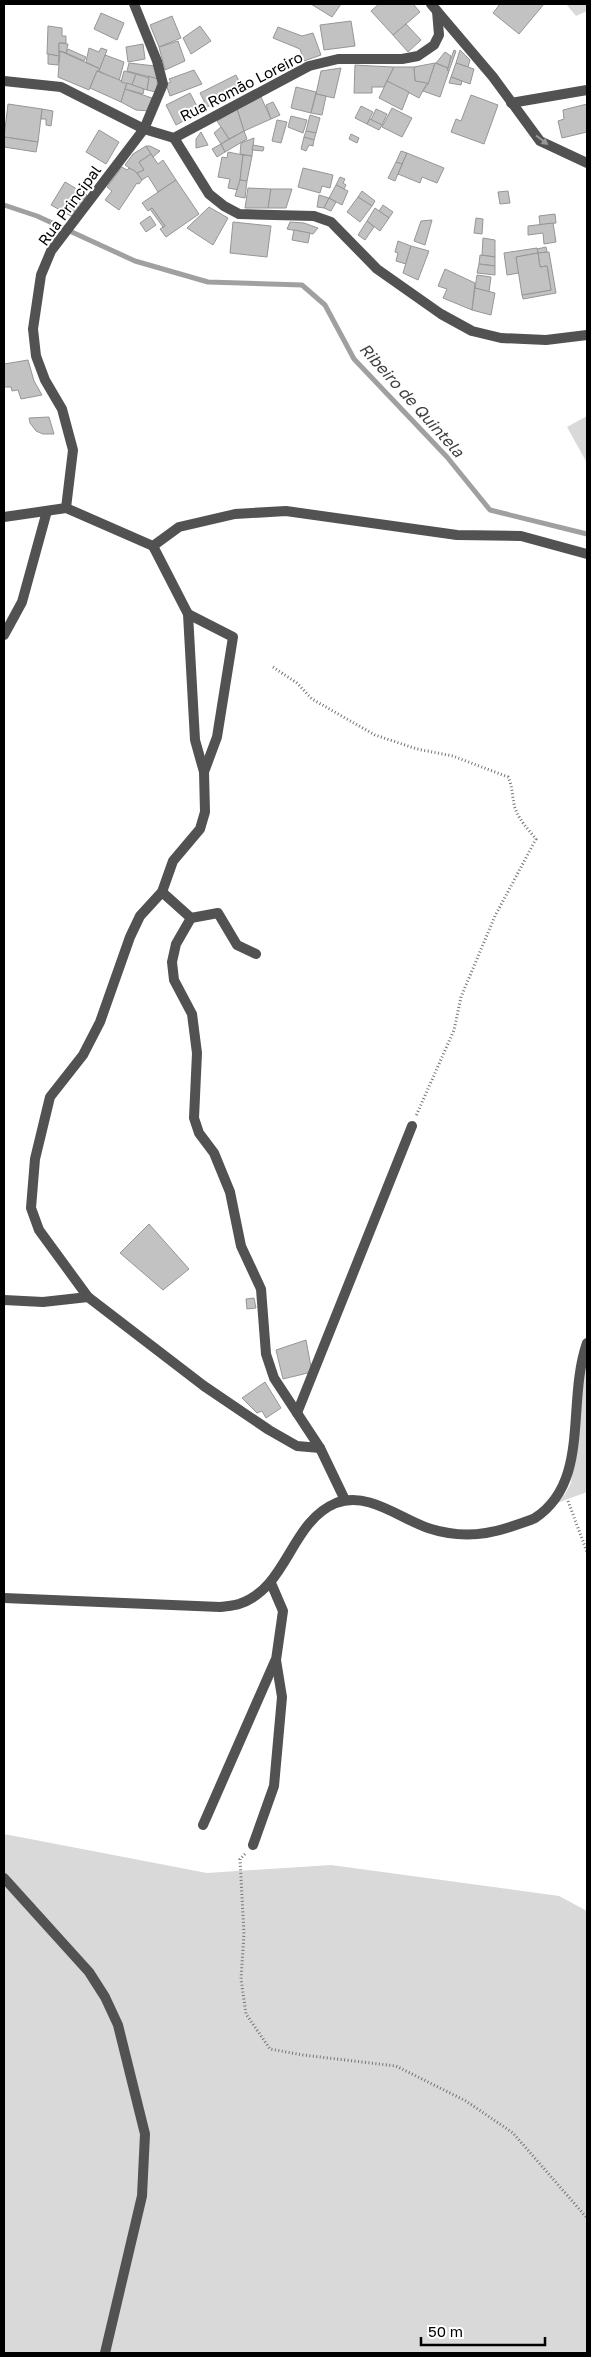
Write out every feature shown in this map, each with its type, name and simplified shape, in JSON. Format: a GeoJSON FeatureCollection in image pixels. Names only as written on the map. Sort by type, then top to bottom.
{"type":"FeatureCollection","features":[{"type":"Feature","properties":{"kind":"street","name":"Rua Principal"},"geometry":{"type":"LineString","coordinates":[[66,508],[72,450],[62,409],[45,380],[36,356],[33,329],[41,275],[51,251],[144,130],[163,84],[157,61],[134,4]]}},
{"type":"Feature","properties":{"kind":"street","name":"Rua Romão Loreiro"},"geometry":{"type":"LineString","coordinates":[[4,81],[61,88],[144,130],[174,138],[309,66],[338,59],[402,59],[418,56],[434,45],[439,35],[434,7]]}},
{"type":"Feature","properties":{"kind":"street"},"geometry":{"type":"LineString","coordinates":[[434,7],[493,77],[540,141],[587,163]]}},
{"type":"Feature","properties":{"kind":"street"},"geometry":{"type":"LineString","coordinates":[[511,103],[587,90]]}},
{"type":"Feature","properties":{"kind":"street"},"geometry":{"type":"LineString","coordinates":[[174,138],[209,194],[224,206],[239,214],[314,216],[331,222],[377,269],[441,314],[472,331],[501,338],[546,340],[587,335]]}},
{"type":"Feature","properties":{"kind":"street"},"geometry":{"type":"LineString","coordinates":[[4,517],[66,508],[153,546],[188,614],[195,740],[204,772],[205,812],[200,829],[173,861],[162,892],[140,916],[130,937],[100,1022],[84,1055],[50,1097],[35,1159],[31,1208],[38,1230],[88,1297],[204,1386],[269,1430],[297,1446],[320,1448]]}},
{"type":"Feature","properties":{"kind":"street"},"geometry":{"type":"LineString","coordinates":[[153,546],[179,527],[236,514],[286,510],[457,535],[521,536],[587,554]]}},
{"type":"Feature","properties":{"kind":"street"},"geometry":{"type":"LineString","coordinates":[[4,635],[22,602],[47,511]]}},
{"type":"Feature","properties":{"kind":"street"},"geometry":{"type":"LineString","coordinates":[[188,614],[233,637],[217,737],[204,772]]}},
{"type":"Feature","properties":{"kind":"street"},"geometry":{"type":"LineString","coordinates":[[162,892],[191,918]]}},
{"type":"Feature","properties":{"kind":"street"},"geometry":{"type":"LineString","coordinates":[[256,954],[236,945],[218,913],[191,918],[176,944],[172,962],[174,980],[192,1014],[197,1053],[194,1118],[199,1133],[214,1153],[230,1192],[241,1246],[261,1289],[266,1354],[274,1378],[320,1448],[345,1500]]}},
{"type":"Feature","properties":{"kind":"street"},"geometry":{"type":"LineString","coordinates":[[297,1413],[412,1126]]}},
{"type":"Feature","properties":{"kind":"street"},"geometry":{"type":"LineString","coordinates":[[4,1300],[43,1302],[88,1297]]}},
{"type":"Feature","properties":{"kind":"street"},"geometry":{"type":"LineString","coordinates":[[4,1598],[220,1607],[238,1604],[254,1596],[271,1583],[310,1521],[324,1508],[345,1500],[364,1500],[429,1528],[461,1535],[492,1534],[535,1518],[565,1494],[578,1460],[581,1372],[587,1343]]}},
{"type":"Feature","properties":{"kind":"street"},"geometry":{"type":"LineString","coordinates":[[203,1825],[276,1660],[283,1611],[271,1583]]}},
{"type":"Feature","properties":{"kind":"street"},"geometry":{"type":"LineString","coordinates":[[253,1845],[274,1786],[282,1697],[276,1660]]}},
{"type":"Feature","properties":{"kind":"street"},"geometry":{"type":"LineString","coordinates":[[4,1878],[89,1972],[105,1998],[118,2026],[144,2134],[142,2196],[105,2353]]}},
{"type":"Feature","properties":{"kind":"path"},"geometry":{"type":"LineString","coordinates":[[273,666],[297,683],[312,699],[376,734],[417,749],[453,756],[508,777],[514,789],[515,808],[523,824],[536,838],[495,916],[461,997],[454,1030],[412,1126]]}},
{"type":"Feature","properties":{"kind":"path"},"geometry":{"type":"LineString","coordinates":[[565,1494],[587,1552]]}},
{"type":"Feature","properties":{"kind":"path"},"geometry":{"type":"LineString","coordinates":[[253,1845],[240,1859],[244,1934],[241,1979],[246,2014],[270,2049],[303,2055],[396,2066],[466,2101],[513,2133],[587,2218]]}},
{"type":"Feature","properties":{"kind":"shaded area"},"geometry":{"type":"Polygon","coordinates":[[[566,4],[587,4],[587,11],[576,16],[566,4]]]}},
{"type":"Feature","properties":{"kind":"shaded area"},"geometry":{"type":"Polygon","coordinates":[[[587,416],[587,463],[567,427],[587,416]]]}},
{"type":"Feature","properties":{"kind":"shaded area"},"geometry":{"type":"Polygon","coordinates":[[[587,1353],[587,1492],[557,1503],[571,1483],[581,1372],[587,1353]]]}},
{"type":"Feature","properties":{"kind":"shaded area"},"geometry":{"type":"Polygon","coordinates":[[[4,1834],[207,1873],[331,1865],[559,1896],[587,1911],[587,2353],[4,2353],[4,1834]]]}},
{"type":"Feature","properties":{"kind":"building"},"geometry":{"type":"Polygon","coordinates":[[[311,4],[341,4],[332,17],[311,4]]]}},
{"type":"Feature","properties":{"kind":"building"},"geometry":{"type":"Polygon","coordinates":[[[379,4],[413,4],[420,12],[393,35],[371,11],[379,4]]]}},
{"type":"Feature","properties":{"kind":"building"},"geometry":{"type":"Polygon","coordinates":[[[500,4],[544,4],[519,34],[493,13],[500,4]]]}},
{"type":"Feature","properties":{"kind":"building"},"geometry":{"type":"Polygon","coordinates":[[[101,13],[124,23],[117,40],[94,29],[101,13]]]}},
{"type":"Feature","properties":{"kind":"building"},"geometry":{"type":"Polygon","coordinates":[[[172,16],[181,38],[159,47],[150,25],[172,16]]]}},
{"type":"Feature","properties":{"kind":"building"},"geometry":{"type":"Polygon","coordinates":[[[351,21],[355,46],[324,50],[320,25],[351,21]]]}},
{"type":"Feature","properties":{"kind":"building"},"geometry":{"type":"Polygon","coordinates":[[[406,24],[421,40],[408,52],[393,35],[406,24]]]}},
{"type":"Feature","properties":{"kind":"building"},"geometry":{"type":"Polygon","coordinates":[[[48,26],[62,28],[62,36],[66,36],[66,43],[59,43],[59,56],[47,54],[48,26]]]}},
{"type":"Feature","properties":{"kind":"building"},"geometry":{"type":"Polygon","coordinates":[[[200,26],[211,41],[191,54],[183,38],[200,26]]]}},
{"type":"Feature","properties":{"kind":"building"},"geometry":{"type":"Polygon","coordinates":[[[278,27],[302,36],[313,33],[321,55],[304,61],[300,49],[273,38],[278,27]]]}},
{"type":"Feature","properties":{"kind":"building"},"geometry":{"type":"Polygon","coordinates":[[[178,41],[185,61],[165,70],[159,47],[178,41]]]}},
{"type":"Feature","properties":{"kind":"building"},"geometry":{"type":"Polygon","coordinates":[[[59,43],[68,44],[66,53],[60,51],[59,53],[59,43]]]}},
{"type":"Feature","properties":{"kind":"building"},"geometry":{"type":"Polygon","coordinates":[[[143,44],[145,59],[128,62],[126,47],[143,44]]]}},
{"type":"Feature","properties":{"kind":"building"},"geometry":{"type":"Polygon","coordinates":[[[89,48],[99,52],[101,48],[107,50],[100,69],[86,62],[89,48]]]}},
{"type":"Feature","properties":{"kind":"building"},"geometry":{"type":"Polygon","coordinates":[[[68,49],[86,57],[84,61],[66,53],[68,49]]]}},
{"type":"Feature","properties":{"kind":"building"},"geometry":{"type":"Polygon","coordinates":[[[454,50],[456,51],[449,71],[447,70],[454,50]]]}},
{"type":"Feature","properties":{"kind":"building"},"geometry":{"type":"Polygon","coordinates":[[[460,50],[470,60],[468,67],[456,63],[460,50]]]}},
{"type":"Feature","properties":{"kind":"building"},"geometry":{"type":"Polygon","coordinates":[[[60,51],[100,69],[97,71],[89,90],[58,77],[60,51]]]}},
{"type":"Feature","properties":{"kind":"building"},"geometry":{"type":"Polygon","coordinates":[[[445,52],[451,56],[448,68],[436,63],[445,52]]]}},
{"type":"Feature","properties":{"kind":"building"},"geometry":{"type":"Polygon","coordinates":[[[48,54],[59,56],[58,65],[48,64],[48,54]]]}},
{"type":"Feature","properties":{"kind":"building"},"geometry":{"type":"Polygon","coordinates":[[[105,55],[124,62],[119,81],[99,71],[105,55]]]}},
{"type":"Feature","properties":{"kind":"building"},"geometry":{"type":"Polygon","coordinates":[[[129,63],[155,66],[157,79],[127,71],[129,63]]]}},
{"type":"Feature","properties":{"kind":"building"},"geometry":{"type":"Polygon","coordinates":[[[435,63],[448,68],[447,70],[449,71],[440,97],[423,91],[428,84],[435,63]]]}},
{"type":"Feature","properties":{"kind":"building"},"geometry":{"type":"Polygon","coordinates":[[[435,63],[428,84],[415,81],[414,67],[435,63]]]}},
{"type":"Feature","properties":{"kind":"building"},"geometry":{"type":"Polygon","coordinates":[[[456,63],[474,69],[470,84],[451,77],[456,63]]]}},
{"type":"Feature","properties":{"kind":"building"},"geometry":{"type":"Polygon","coordinates":[[[355,65],[394,67],[384,87],[372,87],[372,93],[354,93],[355,65]]]}},
{"type":"Feature","properties":{"kind":"building"},"geometry":{"type":"Polygon","coordinates":[[[394,67],[414,67],[415,81],[427,83],[419,98],[387,81],[394,67]]]}},
{"type":"Feature","properties":{"kind":"building"},"geometry":{"type":"Polygon","coordinates":[[[341,68],[334,98],[316,94],[321,71],[341,68]]]}},
{"type":"Feature","properties":{"kind":"building"},"geometry":{"type":"Polygon","coordinates":[[[194,70],[202,84],[170,96],[166,84],[171,82],[169,79],[194,70]]]}},
{"type":"Feature","properties":{"kind":"building"},"geometry":{"type":"Polygon","coordinates":[[[97,71],[127,83],[121,102],[90,88],[97,71]]]}},
{"type":"Feature","properties":{"kind":"building"},"geometry":{"type":"Polygon","coordinates":[[[124,71],[136,74],[132,85],[121,82],[124,71]]]}},
{"type":"Feature","properties":{"kind":"building"},"geometry":{"type":"Polygon","coordinates":[[[136,74],[149,78],[147,90],[132,85],[136,74]]]}},
{"type":"Feature","properties":{"kind":"building"},"geometry":{"type":"Polygon","coordinates":[[[236,75],[243,90],[207,107],[200,93],[236,75]]]}},
{"type":"Feature","properties":{"kind":"building"},"geometry":{"type":"Polygon","coordinates":[[[148,76],[158,79],[156,92],[147,90],[148,76]]]}},
{"type":"Feature","properties":{"kind":"building"},"geometry":{"type":"Polygon","coordinates":[[[451,77],[462,81],[461,85],[449,83],[451,77]]]}},
{"type":"Feature","properties":{"kind":"building"},"geometry":{"type":"Polygon","coordinates":[[[387,81],[409,92],[402,110],[379,98],[387,81]]]}},
{"type":"Feature","properties":{"kind":"building"},"geometry":{"type":"Polygon","coordinates":[[[127,83],[144,89],[143,94],[125,89],[127,83]]]}},
{"type":"Feature","properties":{"kind":"building"},"geometry":{"type":"Polygon","coordinates":[[[296,87],[316,92],[311,113],[291,108],[296,87]]]}},
{"type":"Feature","properties":{"kind":"building"},"geometry":{"type":"Polygon","coordinates":[[[125,89],[152,98],[149,111],[136,110],[121,102],[125,89]]]}},
{"type":"Feature","properties":{"kind":"building"},"geometry":{"type":"Polygon","coordinates":[[[190,93],[200,112],[176,125],[166,105],[190,93]]]}},
{"type":"Feature","properties":{"kind":"building"},"geometry":{"type":"Polygon","coordinates":[[[316,94],[326,96],[322,115],[311,113],[316,94]]]}},
{"type":"Feature","properties":{"kind":"building"},"geometry":{"type":"Polygon","coordinates":[[[471,95],[498,105],[484,144],[451,132],[456,119],[461,121],[471,95]]]}},
{"type":"Feature","properties":{"kind":"building"},"geometry":{"type":"Polygon","coordinates":[[[261,97],[271,119],[244,131],[237,109],[261,97]]]}},
{"type":"Feature","properties":{"kind":"building"},"geometry":{"type":"Polygon","coordinates":[[[273,102],[280,115],[271,119],[266,105],[273,102]]]}},
{"type":"Feature","properties":{"kind":"building"},"geometry":{"type":"Polygon","coordinates":[[[8,104],[42,109],[38,142],[4,137],[8,104]]]}},
{"type":"Feature","properties":{"kind":"building"},"geometry":{"type":"Polygon","coordinates":[[[587,104],[587,132],[562,138],[558,121],[564,119],[563,110],[587,104]]]}},
{"type":"Feature","properties":{"kind":"building"},"geometry":{"type":"Polygon","coordinates":[[[361,106],[373,112],[367,124],[355,118],[361,106]]]}},
{"type":"Feature","properties":{"kind":"building"},"geometry":{"type":"Polygon","coordinates":[[[392,108],[412,118],[402,137],[382,127],[392,108]]]}},
{"type":"Feature","properties":{"kind":"building"},"geometry":{"type":"Polygon","coordinates":[[[42,109],[53,111],[51,126],[46,125],[46,119],[41,119],[42,109]]]}},
{"type":"Feature","properties":{"kind":"building"},"geometry":{"type":"Polygon","coordinates":[[[237,109],[244,131],[229,139],[217,121],[237,109]]]}},
{"type":"Feature","properties":{"kind":"building"},"geometry":{"type":"Polygon","coordinates":[[[376,109],[387,114],[382,125],[371,120],[376,109]]]}},
{"type":"Feature","properties":{"kind":"building"},"geometry":{"type":"Polygon","coordinates":[[[310,115],[320,118],[316,133],[306,131],[310,115]]]}},
{"type":"Feature","properties":{"kind":"building"},"geometry":{"type":"Polygon","coordinates":[[[291,116],[307,120],[303,133],[288,127],[291,116]]]}},
{"type":"Feature","properties":{"kind":"building"},"geometry":{"type":"Polygon","coordinates":[[[370,119],[382,125],[379,130],[367,124],[370,119]]]}},
{"type":"Feature","properties":{"kind":"building"},"geometry":{"type":"Polygon","coordinates":[[[277,120],[287,122],[281,143],[272,141],[277,120]]]}},
{"type":"Feature","properties":{"kind":"building"},"geometry":{"type":"Polygon","coordinates":[[[221,127],[229,139],[221,144],[214,133],[221,127]]]}},
{"type":"Feature","properties":{"kind":"building"},"geometry":{"type":"Polygon","coordinates":[[[99,130],[119,142],[106,164],[86,152],[99,130]]]}},
{"type":"Feature","properties":{"kind":"building"},"geometry":{"type":"Polygon","coordinates":[[[244,131],[247,139],[225,152],[221,144],[244,131]]]}},
{"type":"Feature","properties":{"kind":"building"},"geometry":{"type":"Polygon","coordinates":[[[306,131],[316,133],[314,140],[304,137],[306,131]]]}},
{"type":"Feature","properties":{"kind":"building"},"geometry":{"type":"Polygon","coordinates":[[[201,132],[208,145],[196,148],[196,139],[201,132]]]}},
{"type":"Feature","properties":{"kind":"building"},"geometry":{"type":"Polygon","coordinates":[[[351,134],[359,138],[357,143],[349,139],[351,134]]]}},
{"type":"Feature","properties":{"kind":"building"},"geometry":{"type":"Polygon","coordinates":[[[4,137],[38,142],[36,152],[4,147],[4,137]]]}},
{"type":"Feature","properties":{"kind":"building"},"geometry":{"type":"Polygon","coordinates":[[[304,137],[314,140],[313,146],[309,145],[306,151],[301,149],[304,137]]]}},
{"type":"Feature","properties":{"kind":"building"},"geometry":{"type":"Polygon","coordinates":[[[254,138],[252,156],[240,154],[241,143],[254,138]]]}},
{"type":"Feature","properties":{"kind":"building"},"geometry":{"type":"Polygon","coordinates":[[[221,144],[225,152],[217,157],[212,149],[221,144]]]}},
{"type":"Feature","properties":{"kind":"building"},"geometry":{"type":"Polygon","coordinates":[[[253,145],[264,147],[263,151],[252,150],[253,145]]]}},
{"type":"Feature","properties":{"kind":"building"},"geometry":{"type":"Polygon","coordinates":[[[146,146],[151,154],[139,162],[144,170],[137,173],[125,165],[133,154],[146,146]]]}},
{"type":"Feature","properties":{"kind":"building"},"geometry":{"type":"Polygon","coordinates":[[[146,146],[150,146],[160,151],[153,157],[146,146]]]}},
{"type":"Feature","properties":{"kind":"building"},"geometry":{"type":"Polygon","coordinates":[[[401,151],[407,153],[402,164],[396,162],[401,151]]]}},
{"type":"Feature","properties":{"kind":"building"},"geometry":{"type":"Polygon","coordinates":[[[228,152],[243,155],[239,190],[228,188],[230,179],[218,177],[222,157],[227,158],[228,152]]]}},
{"type":"Feature","properties":{"kind":"building"},"geometry":{"type":"Polygon","coordinates":[[[407,153],[444,168],[437,183],[422,177],[420,183],[398,174],[407,153]]]}},
{"type":"Feature","properties":{"kind":"building"},"geometry":{"type":"Polygon","coordinates":[[[151,154],[158,164],[163,160],[176,180],[158,192],[148,176],[142,180],[137,173],[144,170],[139,162],[151,154]]]}},
{"type":"Feature","properties":{"kind":"building"},"geometry":{"type":"Polygon","coordinates":[[[243,155],[252,156],[247,181],[240,180],[243,155]]]}},
{"type":"Feature","properties":{"kind":"building"},"geometry":{"type":"Polygon","coordinates":[[[396,162],[402,164],[395,181],[388,178],[396,162]]]}},
{"type":"Feature","properties":{"kind":"building"},"geometry":{"type":"Polygon","coordinates":[[[122,167],[135,171],[142,180],[139,184],[137,183],[119,210],[105,200],[112,191],[107,187],[122,167]]]}},
{"type":"Feature","properties":{"kind":"building"},"geometry":{"type":"Polygon","coordinates":[[[303,168],[333,175],[330,188],[322,186],[320,193],[298,187],[303,168]]]}},
{"type":"Feature","properties":{"kind":"building"},"geometry":{"type":"Polygon","coordinates":[[[340,177],[345,179],[343,183],[346,185],[344,189],[336,185],[340,177]]]}},
{"type":"Feature","properties":{"kind":"building"},"geometry":{"type":"Polygon","coordinates":[[[176,180],[199,214],[166,237],[160,229],[165,226],[152,208],[148,211],[142,203],[176,180]]]}},
{"type":"Feature","properties":{"kind":"building"},"geometry":{"type":"Polygon","coordinates":[[[240,180],[247,181],[245,198],[235,196],[240,180]]]}},
{"type":"Feature","properties":{"kind":"building"},"geometry":{"type":"Polygon","coordinates":[[[65,182],[87,195],[71,216],[51,205],[65,182]]]}},
{"type":"Feature","properties":{"kind":"building"},"geometry":{"type":"Polygon","coordinates":[[[336,185],[348,191],[342,205],[329,198],[336,185]]]}},
{"type":"Feature","properties":{"kind":"building"},"geometry":{"type":"Polygon","coordinates":[[[248,188],[271,189],[268,208],[245,208],[248,188]]]}},
{"type":"Feature","properties":{"kind":"building"},"geometry":{"type":"Polygon","coordinates":[[[271,189],[292,189],[286,208],[268,208],[271,189]]]}},
{"type":"Feature","properties":{"kind":"building"},"geometry":{"type":"Polygon","coordinates":[[[362,191],[375,201],[372,206],[358,197],[362,191]]]}},
{"type":"Feature","properties":{"kind":"building"},"geometry":{"type":"Polygon","coordinates":[[[508,191],[510,203],[500,204],[498,192],[508,191]]]}},
{"type":"Feature","properties":{"kind":"building"},"geometry":{"type":"Polygon","coordinates":[[[319,195],[329,198],[324,208],[317,207],[319,195]]]}},
{"type":"Feature","properties":{"kind":"building"},"geometry":{"type":"Polygon","coordinates":[[[358,197],[372,206],[360,222],[347,212],[358,197]]]}},
{"type":"Feature","properties":{"kind":"building"},"geometry":{"type":"Polygon","coordinates":[[[329,198],[336,202],[331,211],[324,208],[329,198]]]}},
{"type":"Feature","properties":{"kind":"building"},"geometry":{"type":"Polygon","coordinates":[[[383,205],[393,212],[389,218],[379,211],[383,205]]]}},
{"type":"Feature","properties":{"kind":"building"},"geometry":{"type":"Polygon","coordinates":[[[209,207],[228,218],[213,245],[187,228],[209,207]]]}},
{"type":"Feature","properties":{"kind":"building"},"geometry":{"type":"Polygon","coordinates":[[[152,208],[165,226],[163,227],[150,209],[152,208]]]}},
{"type":"Feature","properties":{"kind":"building"},"geometry":{"type":"Polygon","coordinates":[[[375,208],[389,218],[380,231],[367,221],[375,208]]]}},
{"type":"Feature","properties":{"kind":"building"},"geometry":{"type":"Polygon","coordinates":[[[555,214],[556,223],[540,225],[539,216],[555,214]]]}},
{"type":"Feature","properties":{"kind":"building"},"geometry":{"type":"Polygon","coordinates":[[[150,216],[156,225],[146,232],[140,223],[150,216]]]}},
{"type":"Feature","properties":{"kind":"building"},"geometry":{"type":"Polygon","coordinates":[[[476,218],[483,219],[482,234],[474,233],[476,218]]]}},
{"type":"Feature","properties":{"kind":"building"},"geometry":{"type":"Polygon","coordinates":[[[432,220],[425,245],[414,241],[421,221],[432,220]]]}},
{"type":"Feature","properties":{"kind":"building"},"geometry":{"type":"Polygon","coordinates":[[[367,221],[374,227],[365,240],[358,235],[367,221]]]}},
{"type":"Feature","properties":{"kind":"building"},"geometry":{"type":"Polygon","coordinates":[[[233,222],[271,226],[267,257],[230,253],[233,222]]]}},
{"type":"Feature","properties":{"kind":"building"},"geometry":{"type":"Polygon","coordinates":[[[290,222],[304,223],[318,228],[313,234],[287,229],[290,222]]]}},
{"type":"Feature","properties":{"kind":"building"},"geometry":{"type":"Polygon","coordinates":[[[553,223],[556,242],[544,244],[543,233],[528,235],[528,226],[553,223]]]}},
{"type":"Feature","properties":{"kind":"building"},"geometry":{"type":"Polygon","coordinates":[[[294,230],[310,233],[308,243],[292,240],[294,230]]]}},
{"type":"Feature","properties":{"kind":"building"},"geometry":{"type":"Polygon","coordinates":[[[483,238],[495,240],[495,257],[482,255],[483,238]]]}},
{"type":"Feature","properties":{"kind":"building"},"geometry":{"type":"Polygon","coordinates":[[[398,241],[411,246],[406,264],[396,261],[398,253],[395,252],[398,241]]]}},
{"type":"Feature","properties":{"kind":"building"},"geometry":{"type":"Polygon","coordinates":[[[411,246],[429,251],[418,280],[403,273],[411,246]]]}},
{"type":"Feature","properties":{"kind":"building"},"geometry":{"type":"Polygon","coordinates":[[[546,247],[547,252],[538,253],[537,249],[546,247]]]}},
{"type":"Feature","properties":{"kind":"building"},"geometry":{"type":"Polygon","coordinates":[[[537,248],[538,253],[516,257],[519,273],[507,275],[504,253],[537,248]]]}},
{"type":"Feature","properties":{"kind":"building"},"geometry":{"type":"Polygon","coordinates":[[[549,252],[556,293],[523,299],[522,295],[551,290],[547,266],[540,267],[538,253],[549,252]]]}},
{"type":"Feature","properties":{"kind":"building"},"geometry":{"type":"Polygon","coordinates":[[[538,253],[540,267],[547,266],[551,290],[522,295],[516,257],[538,253]]]}},
{"type":"Feature","properties":{"kind":"building"},"geometry":{"type":"Polygon","coordinates":[[[480,255],[495,257],[495,266],[479,264],[480,255]]]}},
{"type":"Feature","properties":{"kind":"building"},"geometry":{"type":"Polygon","coordinates":[[[479,264],[495,266],[495,275],[477,273],[479,264]]]}},
{"type":"Feature","properties":{"kind":"building"},"geometry":{"type":"Polygon","coordinates":[[[445,269],[475,283],[472,310],[443,298],[447,289],[438,286],[445,269]]]}},
{"type":"Feature","properties":{"kind":"building"},"geometry":{"type":"Polygon","coordinates":[[[477,275],[491,277],[489,292],[475,288],[477,275]]]}},
{"type":"Feature","properties":{"kind":"building"},"geometry":{"type":"Polygon","coordinates":[[[475,288],[495,293],[491,315],[472,310],[475,288]]]}},
{"type":"Feature","properties":{"kind":"building"},"geometry":{"type":"Polygon","coordinates":[[[28,360],[34,381],[42,395],[21,399],[18,390],[12,391],[11,387],[4,387],[4,364],[28,360]]]}},
{"type":"Feature","properties":{"kind":"building"},"geometry":{"type":"Polygon","coordinates":[[[49,417],[54,434],[43,434],[36,431],[29,418],[49,417]]]}},
{"type":"Feature","properties":{"kind":"building"},"geometry":{"type":"Polygon","coordinates":[[[149,1224],[189,1269],[163,1290],[120,1253],[149,1224]]]}},
{"type":"Feature","properties":{"kind":"building"},"geometry":{"type":"Polygon","coordinates":[[[254,1298],[256,1308],[247,1309],[246,1299],[254,1298]]]}},
{"type":"Feature","properties":{"kind":"building"},"geometry":{"type":"Polygon","coordinates":[[[306,1340],[312,1372],[283,1379],[276,1350],[306,1340]]]}},
{"type":"Feature","properties":{"kind":"building"},"geometry":{"type":"Polygon","coordinates":[[[265,1382],[281,1408],[266,1418],[262,1411],[257,1413],[242,1398],[265,1382]]]}},
{"type":"Feature","properties":{"kind":"waterway","name":"Ribeiro de Quintela"},"geometry":{"type":"LineString","coordinates":[[4,205],[37,216],[135,261],[208,282],[302,285],[325,305],[354,359],[447,457],[490,510],[587,534]]}}]}
